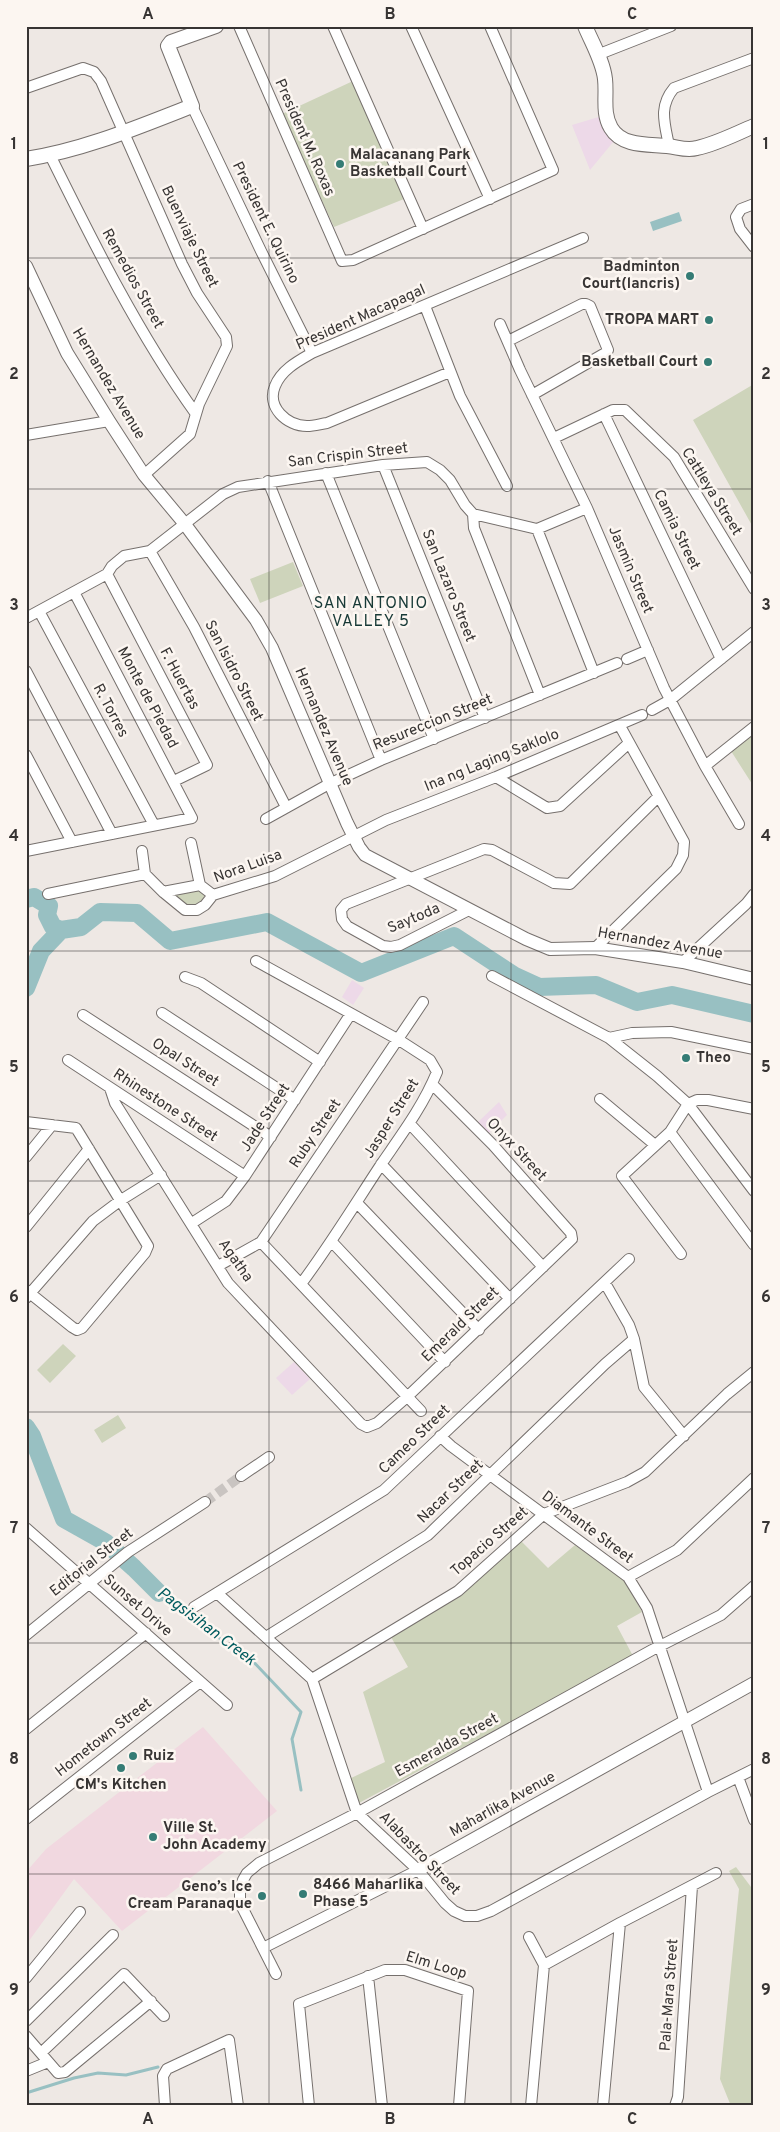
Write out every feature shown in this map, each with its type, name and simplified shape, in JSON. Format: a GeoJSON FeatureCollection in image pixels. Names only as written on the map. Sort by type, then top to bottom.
{"type":"FeatureCollection","features":[{"type":"Feature","properties":{"kind":"main road"},"geometry":{"type":"LineString","coordinates":[[26,159],[50,155],[122,133],[192,106],[168,46],[171,42],[216,26]]}},
{"type":"Feature","properties":{"kind":"main road"},"geometry":{"type":"LineString","coordinates":[[585,26],[606,80],[606,115],[612,129],[628,140],[639,144],[669,146],[685,150],[697,148],[754,126]]}},
{"type":"Feature","properties":{"kind":"street","name":"President M. Roxas"},"geometry":{"type":"LineString","coordinates":[[238,26],[342,261],[353,260],[423,229]]}},
{"type":"Feature","properties":{"kind":"street"},"geometry":{"type":"LineString","coordinates":[[333,26],[423,229],[552,172],[554,168],[490,26]]}},
{"type":"Feature","properties":{"kind":"street"},"geometry":{"type":"LineString","coordinates":[[411,26],[490,199]]}},
{"type":"Feature","properties":{"kind":"street"},"geometry":{"type":"LineString","coordinates":[[597,55],[671,26]]}},
{"type":"Feature","properties":{"kind":"street"},"geometry":{"type":"LineString","coordinates":[[669,146],[664,107],[666,97],[674,88],[754,58]]}},
{"type":"Feature","properties":{"kind":"street","name":"Buenviaje Street"},"geometry":{"type":"LineString","coordinates":[[26,88],[83,68],[94,72],[101,81],[122,133],[182,264],[226,337],[226,350],[196,414],[190,434],[144,475]]}},
{"type":"Feature","properties":{"kind":"street","name":"President E. Quirino"},"geometry":{"type":"LineString","coordinates":[[192,106],[312,353]]}},
{"type":"Feature","properties":{"kind":"street","name":"Remedios Street"},"geometry":{"type":"LineString","coordinates":[[50,155],[126,304],[178,389],[196,414]]}},
{"type":"Feature","properties":{"kind":"street"},"geometry":{"type":"LineString","coordinates":[[754,204],[741,209],[736,217],[740,229],[754,247]]}},
{"type":"Feature","properties":{"kind":"street","name":"President Macapagal"},"geometry":{"type":"LineString","coordinates":[[450,372],[327,424],[306,426],[288,422],[276,409],[271,398],[275,385],[283,374],[312,353],[583,238]]}},
{"type":"Feature","properties":{"kind":"street","name":"Hernandez Avenue"},"geometry":{"type":"LineString","coordinates":[[26,266],[67,353],[144,475],[184,524],[256,620],[272,648],[329,784],[359,847],[365,855],[469,910],[550,949],[595,948],[684,962],[754,979]]}},
{"type":"Feature","properties":{"kind":"street"},"geometry":{"type":"LineString","coordinates":[[508,341],[582,304],[590,306],[608,350],[607,352],[532,395]]}},
{"type":"Feature","properties":{"kind":"street"},"geometry":{"type":"LineString","coordinates":[[425,306],[460,396],[507,486]]}},
{"type":"Feature","properties":{"kind":"street","name":"Jasmin Street"},"geometry":{"type":"LineString","coordinates":[[500,324],[587,508],[670,700],[705,766],[739,824]]}},
{"type":"Feature","properties":{"kind":"street","name":"Cattleya Street"},"geometry":{"type":"LineString","coordinates":[[554,438],[613,410],[625,410],[674,457],[754,589]]}},
{"type":"Feature","properties":{"kind":"street","name":"Camia Street"},"geometry":{"type":"LineString","coordinates":[[604,414],[721,658]]}},
{"type":"Feature","properties":{"kind":"street"},"geometry":{"type":"LineString","coordinates":[[26,435],[109,421]]}},
{"type":"Feature","properties":{"kind":"street","name":"San Crispin Street"},"geometry":{"type":"LineString","coordinates":[[150,551],[223,494],[238,487],[384,465],[427,462],[440,470],[450,480],[465,505],[473,514]]}},
{"type":"Feature","properties":{"kind":"street","name":"San Lazaro Street"},"geometry":{"type":"LineString","coordinates":[[384,465],[485,718]]}},
{"type":"Feature","properties":{"kind":"street"},"geometry":{"type":"LineString","coordinates":[[326,473],[434,739]]}},
{"type":"Feature","properties":{"kind":"street"},"geometry":{"type":"LineString","coordinates":[[268,482],[381,760]]}},
{"type":"Feature","properties":{"kind":"street"},"geometry":{"type":"LineString","coordinates":[[540,695],[474,528],[473,514],[536,530],[587,508]]}},
{"type":"Feature","properties":{"kind":"street"},"geometry":{"type":"LineString","coordinates":[[536,530],[594,673]]}},
{"type":"Feature","properties":{"kind":"street"},"geometry":{"type":"LineString","coordinates":[[26,618],[107,574],[112,566],[124,556],[150,551]]}},
{"type":"Feature","properties":{"kind":"street","name":"San Isidro Street"},"geometry":{"type":"LineString","coordinates":[[150,551],[194,627],[286,807]]}},
{"type":"Feature","properties":{"kind":"street","name":"F. Huertas"},"geometry":{"type":"LineString","coordinates":[[107,574],[207,765],[174,781]]}},
{"type":"Feature","properties":{"kind":"street","name":"Monte de Piedad"},"geometry":{"type":"LineString","coordinates":[[74,592],[192,818],[154,826]]}},
{"type":"Feature","properties":{"kind":"street","name":"R. Torres"},"geometry":{"type":"LineString","coordinates":[[39,611],[154,826]]}},
{"type":"Feature","properties":{"kind":"street"},"geometry":{"type":"LineString","coordinates":[[652,710],[670,700],[754,632]]}},
{"type":"Feature","properties":{"kind":"street"},"geometry":{"type":"LineString","coordinates":[[627,659],[648,650]]}},
{"type":"Feature","properties":{"kind":"street","name":"Resureccion Street"},"geometry":{"type":"LineString","coordinates":[[266,819],[329,784],[381,760],[617,664]]}},
{"type":"Feature","properties":{"kind":"street"},"geometry":{"type":"LineString","coordinates":[[26,672],[112,834]]}},
{"type":"Feature","properties":{"kind":"street","name":"Ina ng Laging Saklolo"},"geometry":{"type":"LineString","coordinates":[[354,835],[386,820],[620,726],[642,715]]}},
{"type":"Feature","properties":{"kind":"street"},"geometry":{"type":"LineString","coordinates":[[595,948],[676,869],[683,855],[684,842],[620,726]]}},
{"type":"Feature","properties":{"kind":"street"},"geometry":{"type":"LineString","coordinates":[[705,766],[754,727]]}},
{"type":"Feature","properties":{"kind":"street"},"geometry":{"type":"LineString","coordinates":[[496,777],[547,808],[560,806],[629,743]]}},
{"type":"Feature","properties":{"kind":"street"},"geometry":{"type":"LineString","coordinates":[[26,755],[72,842]]}},
{"type":"Feature","properties":{"kind":"street"},"geometry":{"type":"LineString","coordinates":[[409,879],[484,849],[492,850],[554,883],[570,884],[658,797]]}},
{"type":"Feature","properties":{"kind":"street"},"geometry":{"type":"LineString","coordinates":[[26,839],[29,851],[154,826]]}},
{"type":"Feature","properties":{"kind":"street","name":"Nora Luisa"},"geometry":{"type":"LineString","coordinates":[[145,874],[162,892],[185,910],[191,911],[205,904],[213,896],[275,876],[354,835]]}},
{"type":"Feature","properties":{"kind":"street"},"geometry":{"type":"LineString","coordinates":[[191,843],[200,884],[213,896]]}},
{"type":"Feature","properties":{"kind":"street"},"geometry":{"type":"LineString","coordinates":[[48,894],[145,874],[142,850]]}},
{"type":"Feature","properties":{"kind":"street","name":"Saytoda"},"geometry":{"type":"LineString","coordinates":[[409,879],[346,904],[341,910],[342,919],[347,926],[383,946],[391,947],[400,945],[469,910]]}},
{"type":"Feature","properties":{"kind":"street"},"geometry":{"type":"LineString","coordinates":[[162,892],[200,884]]}},
{"type":"Feature","properties":{"kind":"street"},"geometry":{"type":"LineString","coordinates":[[684,962],[746,904],[754,894]]}},
{"type":"Feature","properties":{"kind":"street","name":"Jasper Street"},"geometry":{"type":"LineString","coordinates":[[256,961],[350,1015],[399,1040],[430,1060],[437,1072],[410,1124],[332,1242],[301,1284]]}},
{"type":"Feature","properties":{"kind":"street"},"geometry":{"type":"LineString","coordinates":[[492,976],[609,1038],[688,1104],[754,1191]]}},
{"type":"Feature","properties":{"kind":"street"},"geometry":{"type":"LineString","coordinates":[[185,977],[201,983],[320,1062]]}},
{"type":"Feature","properties":{"kind":"street","name":"Ruby Street"},"geometry":{"type":"LineString","coordinates":[[218,1266],[261,1242],[423,1002]]}},
{"type":"Feature","properties":{"kind":"street"},"geometry":{"type":"LineString","coordinates":[[162,1013],[295,1100]]}},
{"type":"Feature","properties":{"kind":"street","name":"Opal Street"},"geometry":{"type":"LineString","coordinates":[[83,1015],[271,1137]]}},
{"type":"Feature","properties":{"kind":"street","name":"Jade Street"},"geometry":{"type":"LineString","coordinates":[[192,1223],[226,1201],[245,1176],[350,1015]]}},
{"type":"Feature","properties":{"kind":"street"},"geometry":{"type":"LineString","coordinates":[[609,1038],[632,1033],[671,1032],[754,1049]]}},
{"type":"Feature","properties":{"kind":"street","name":"Rhinestone Street"},"geometry":{"type":"LineString","coordinates":[[68,1060],[245,1176]]}},
{"type":"Feature","properties":{"kind":"street","name":"Onyx Street"},"geometry":{"type":"LineString","coordinates":[[432,1084],[493,1145],[571,1233],[572,1239]]}},
{"type":"Feature","properties":{"kind":"street","name":"Agatha"},"geometry":{"type":"LineString","coordinates":[[110,1088],[115,1103],[228,1283],[361,1424],[367,1427]]}},
{"type":"Feature","properties":{"kind":"street"},"geometry":{"type":"LineString","coordinates":[[600,1100],[655,1145]]}},
{"type":"Feature","properties":{"kind":"street"},"geometry":{"type":"LineString","coordinates":[[681,1254],[622,1176],[670,1132],[688,1104],[697,1100],[708,1100],[754,1109]]}},
{"type":"Feature","properties":{"kind":"street"},"geometry":{"type":"LineString","coordinates":[[26,1122],[76,1128],[122,1200],[148,1246],[145,1253],[82,1328],[77,1330],[28,1294],[93,1221],[122,1200],[161,1175]]}},
{"type":"Feature","properties":{"kind":"street"},"geometry":{"type":"LineString","coordinates":[[410,1124],[543,1267]]}},
{"type":"Feature","properties":{"kind":"street"},"geometry":{"type":"LineString","coordinates":[[26,1157],[52,1125]]}},
{"type":"Feature","properties":{"kind":"street"},"geometry":{"type":"LineString","coordinates":[[670,1132],[754,1245]]}},
{"type":"Feature","properties":{"kind":"street"},"geometry":{"type":"LineString","coordinates":[[26,1227],[89,1149]]}},
{"type":"Feature","properties":{"kind":"street"},"geometry":{"type":"LineString","coordinates":[[382,1164],[510,1299]]}},
{"type":"Feature","properties":{"kind":"street"},"geometry":{"type":"LineString","coordinates":[[357,1203],[479,1330]]}},
{"type":"Feature","properties":{"kind":"street","name":"Emerald Street"},"geometry":{"type":"LineString","coordinates":[[367,1427],[377,1423],[407,1397],[572,1239]]}},
{"type":"Feature","properties":{"kind":"street"},"geometry":{"type":"LineString","coordinates":[[261,1242],[421,1411]]}},
{"type":"Feature","properties":{"kind":"street"},"geometry":{"type":"LineString","coordinates":[[332,1242],[444,1362]]}},
{"type":"Feature","properties":{"kind":"street","name":"Cameo Street"},"geometry":{"type":"LineString","coordinates":[[194,1607],[384,1490],[630,1259]]}},
{"type":"Feature","properties":{"kind":"street"},"geometry":{"type":"LineString","coordinates":[[605,1283],[620,1307],[634,1339],[644,1387],[684,1436]]}},
{"type":"Feature","properties":{"kind":"street","name":"Nacar Street"},"geometry":{"type":"LineString","coordinates":[[266,1637],[428,1536],[605,1364],[634,1339]]}},
{"type":"Feature","properties":{"kind":"street","name":"Topacio Street"},"geometry":{"type":"LineString","coordinates":[[312,1679],[458,1590],[544,1514],[627,1482],[645,1472],[727,1394],[754,1372]]}},
{"type":"Feature","properties":{"kind":"street","name":"Diamante Street"},"geometry":{"type":"LineString","coordinates":[[440,1436],[628,1578],[647,1608],[708,1792]]}},
{"type":"Feature","properties":{"kind":"street"},"geometry":{"type":"LineString","coordinates":[[241,1476],[270,1457]]}},
{"type":"Feature","properties":{"kind":"street"},"geometry":{"type":"LineString","coordinates":[[628,1578],[677,1550],[754,1478]]}},
{"type":"Feature","properties":{"kind":"street","name":"Editorial Street"},"geometry":{"type":"LineString","coordinates":[[26,1635],[128,1552],[205,1502]]}},
{"type":"Feature","properties":{"kind":"street","name":"Sunset Drive"},"geometry":{"type":"LineString","coordinates":[[26,1528],[228,1706]]}},
{"type":"Feature","properties":{"kind":"street","name":"Esmeralda Street"},"geometry":{"type":"LineString","coordinates":[[276,1974],[240,1903],[240,1888],[247,1872],[721,1615],[754,1586]]}},
{"type":"Feature","properties":{"kind":"street","name":"Alabastro Street"},"geometry":{"type":"LineString","coordinates":[[217,1593],[312,1679],[357,1812],[418,1870],[445,1903],[454,1911],[465,1916],[477,1916],[491,1911],[708,1792],[754,1769]]}},
{"type":"Feature","properties":{"kind":"street"},"geometry":{"type":"LineString","coordinates":[[26,1729],[146,1633]]}},
{"type":"Feature","properties":{"kind":"street","name":"Hometown Street"},"geometry":{"type":"LineString","coordinates":[[26,1819],[200,1682]]}},
{"type":"Feature","properties":{"kind":"street","name":"Maharlika Avenue"},"geometry":{"type":"LineString","coordinates":[[263,1948],[418,1870],[754,1683]]}},
{"type":"Feature","properties":{"kind":"street"},"geometry":{"type":"LineString","coordinates":[[738,1777],[754,1820]]}},
{"type":"Feature","properties":{"kind":"street"},"geometry":{"type":"LineString","coordinates":[[544,1965],[716,1873]]}},
{"type":"Feature","properties":{"kind":"street","name":"Pala-Mara Street"},"geometry":{"type":"LineString","coordinates":[[676,2106],[692,1886]]}},
{"type":"Feature","properties":{"kind":"street"},"geometry":{"type":"LineString","coordinates":[[26,1978],[80,1912]]}},
{"type":"Feature","properties":{"kind":"street"},"geometry":{"type":"LineString","coordinates":[[603,2106],[620,1923]]}},
{"type":"Feature","properties":{"kind":"street"},"geometry":{"type":"LineString","coordinates":[[26,2021],[113,1935]]}},
{"type":"Feature","properties":{"kind":"street"},"geometry":{"type":"LineString","coordinates":[[529,1937],[544,1965],[531,2106]]}},
{"type":"Feature","properties":{"kind":"street","name":"Elm Loop"},"geometry":{"type":"LineString","coordinates":[[309,2106],[299,2004],[385,1970],[405,1970],[468,1991],[459,2106]]}},
{"type":"Feature","properties":{"kind":"street"},"geometry":{"type":"LineString","coordinates":[[41,2053],[122,1975],[127,1975],[164,2016]]}},
{"type":"Feature","properties":{"kind":"street"},"geometry":{"type":"LineString","coordinates":[[368,1976],[382,2106]]}},
{"type":"Feature","properties":{"kind":"street"},"geometry":{"type":"LineString","coordinates":[[26,2036],[61,2074],[151,2001]]}},
{"type":"Feature","properties":{"kind":"street"},"geometry":{"type":"LineString","coordinates":[[165,2106],[163,2076],[167,2069],[229,2040],[238,2106]]}},
{"type":"Feature","properties":{"kind":"street"},"geometry":{"type":"LineString","coordinates":[[26,2070],[48,2062]]}},
{"type":"Feature","properties":{"kind":"shaded area"},"geometry":{"type":"Polygon","coordinates":[[[602,116],[614,141],[590,170],[572,125],[602,116]]]}},
{"type":"Feature","properties":{"kind":"shaded area"},"geometry":{"type":"Polygon","coordinates":[[[352,980],[364,988],[353,1005],[342,997],[352,980]]]}},
{"type":"Feature","properties":{"kind":"shaded area"},"geometry":{"type":"Polygon","coordinates":[[[499,1102],[507,1115],[488,1134],[477,1123],[499,1102]]]}},
{"type":"Feature","properties":{"kind":"shaded area"},"geometry":{"type":"Polygon","coordinates":[[[294,1362],[310,1379],[292,1395],[276,1378],[294,1362]]]}},
{"type":"Feature","properties":{"kind":"shaded area","name":"Ville St. John Academy"},"geometry":{"type":"Polygon","coordinates":[[[203,1727],[277,1811],[122,1931],[74,1879],[26,1945],[26,1872],[46,1849],[203,1727]]]}},
{"type":"Feature","properties":{"kind":"green space"},"geometry":{"type":"Polygon","coordinates":[[[353,81],[404,199],[334,227],[282,114],[353,81]]]}},
{"type":"Feature","properties":{"kind":"green space"},"geometry":{"type":"Polygon","coordinates":[[[754,384],[754,529],[693,420],[754,384]]]}},
{"type":"Feature","properties":{"kind":"green space"},"geometry":{"type":"Polygon","coordinates":[[[293,562],[303,586],[260,603],[250,579],[293,562]]]}},
{"type":"Feature","properties":{"kind":"green space"},"geometry":{"type":"Polygon","coordinates":[[[754,734],[754,787],[731,751],[754,734]]]}},
{"type":"Feature","properties":{"kind":"green space"},"geometry":{"type":"Polygon","coordinates":[[[196,889],[204,894],[204,903],[195,906],[187,905],[171,895],[196,889]]]}},
{"type":"Feature","properties":{"kind":"green space"},"geometry":{"type":"Polygon","coordinates":[[[63,1344],[76,1356],[50,1383],[37,1370],[63,1344]]]}},
{"type":"Feature","properties":{"kind":"green space"},"geometry":{"type":"Polygon","coordinates":[[[118,1415],[126,1428],[102,1443],[94,1430],[118,1415]]]}},
{"type":"Feature","properties":{"kind":"green space"},"geometry":{"type":"Polygon","coordinates":[[[520,1540],[548,1568],[575,1545],[625,1581],[642,1612],[617,1626],[633,1656],[359,1803],[349,1779],[385,1762],[363,1692],[408,1667],[391,1637],[520,1540]]]}},
{"type":"Feature","properties":{"kind":"green space"},"geometry":{"type":"Polygon","coordinates":[[[736,1867],[754,1891],[754,2104],[731,2106],[720,2079],[739,1889],[729,1871],[736,1867]]]}},
{"type":"Feature","properties":{"kind":"water"},"geometry":{"type":"Polygon","coordinates":[[[679,212],[682,221],[653,231],[650,222],[679,212]]]}},
{"type":"Feature","properties":{"kind":"waterway","name":"Pagsisihan Creek"},"geometry":{"type":"LineString","coordinates":[[26,899],[34,897],[49,906],[47,915],[53,927],[61,930],[81,927],[100,912],[137,913],[170,941],[267,922],[361,973],[454,936],[515,976],[539,987],[596,985],[637,1002],[672,995],[754,1014]]}},
{"type":"Feature","properties":{"kind":"waterway","name":"Pagsisihan Creek"},"geometry":{"type":"LineString","coordinates":[[26,988],[41,951],[61,930]]}},
{"type":"Feature","properties":{"kind":"waterway","name":"Pagsisihan Creek"},"geometry":{"type":"LineString","coordinates":[[26,1427],[32,1436],[64,1519],[105,1542],[159,1593]]}},
{"type":"Feature","properties":{"kind":"waterway","name":"Pagsisihan Creek"},"geometry":{"type":"LineString","coordinates":[[159,1593],[171,1606],[200,1621],[226,1644],[246,1654],[301,1712],[292,1739],[301,1790]]}},
{"type":"Feature","properties":{"kind":"waterway","name":"Pagsisihan Creek"},"geometry":{"type":"LineString","coordinates":[[26,2093],[74,2078],[98,2073],[126,2075],[158,2067]]}},
{"type":"Feature","properties":{"kind":"tunnel"},"geometry":{"type":"LineString","coordinates":[[205,1502],[241,1476]]}},
{"type":"Feature","properties":{"kind":"place","name":"Malacanang Park Basketball Court"},"geometry":{"type":"Point","coordinates":[340,164]}},
{"type":"Feature","properties":{"kind":"place","name":"Badminton Court(lancris)"},"geometry":{"type":"Point","coordinates":[690,276]}},
{"type":"Feature","properties":{"kind":"place","name":"TROPA MART"},"geometry":{"type":"Point","coordinates":[709,320]}},
{"type":"Feature","properties":{"kind":"place","name":"Basketball Court"},"geometry":{"type":"Point","coordinates":[708,362]}},
{"type":"Feature","properties":{"kind":"place","name":"Theo"},"geometry":{"type":"Point","coordinates":[686,1058]}},
{"type":"Feature","properties":{"kind":"place","name":"Ruiz"},"geometry":{"type":"Point","coordinates":[133,1756]}},
{"type":"Feature","properties":{"kind":"place","name":"CM's Kitchen"},"geometry":{"type":"Point","coordinates":[121,1768]}},
{"type":"Feature","properties":{"kind":"place","name":"Ville St. John Academy"},"geometry":{"type":"Point","coordinates":[153,1837]}},
{"type":"Feature","properties":{"kind":"place","name":"8466 Maharlika Phase 5"},"geometry":{"type":"Point","coordinates":[303,1894]}},
{"type":"Feature","properties":{"kind":"place","name":"Geno’s Ice Cream Paranaque"},"geometry":{"type":"Point","coordinates":[262,1896]}},
{"type":"Feature","properties":{"kind":"district","name":"SAN ANTONIO VALLEY 5"},"geometry":{"type":"Point","coordinates":[371,613]}}]}
